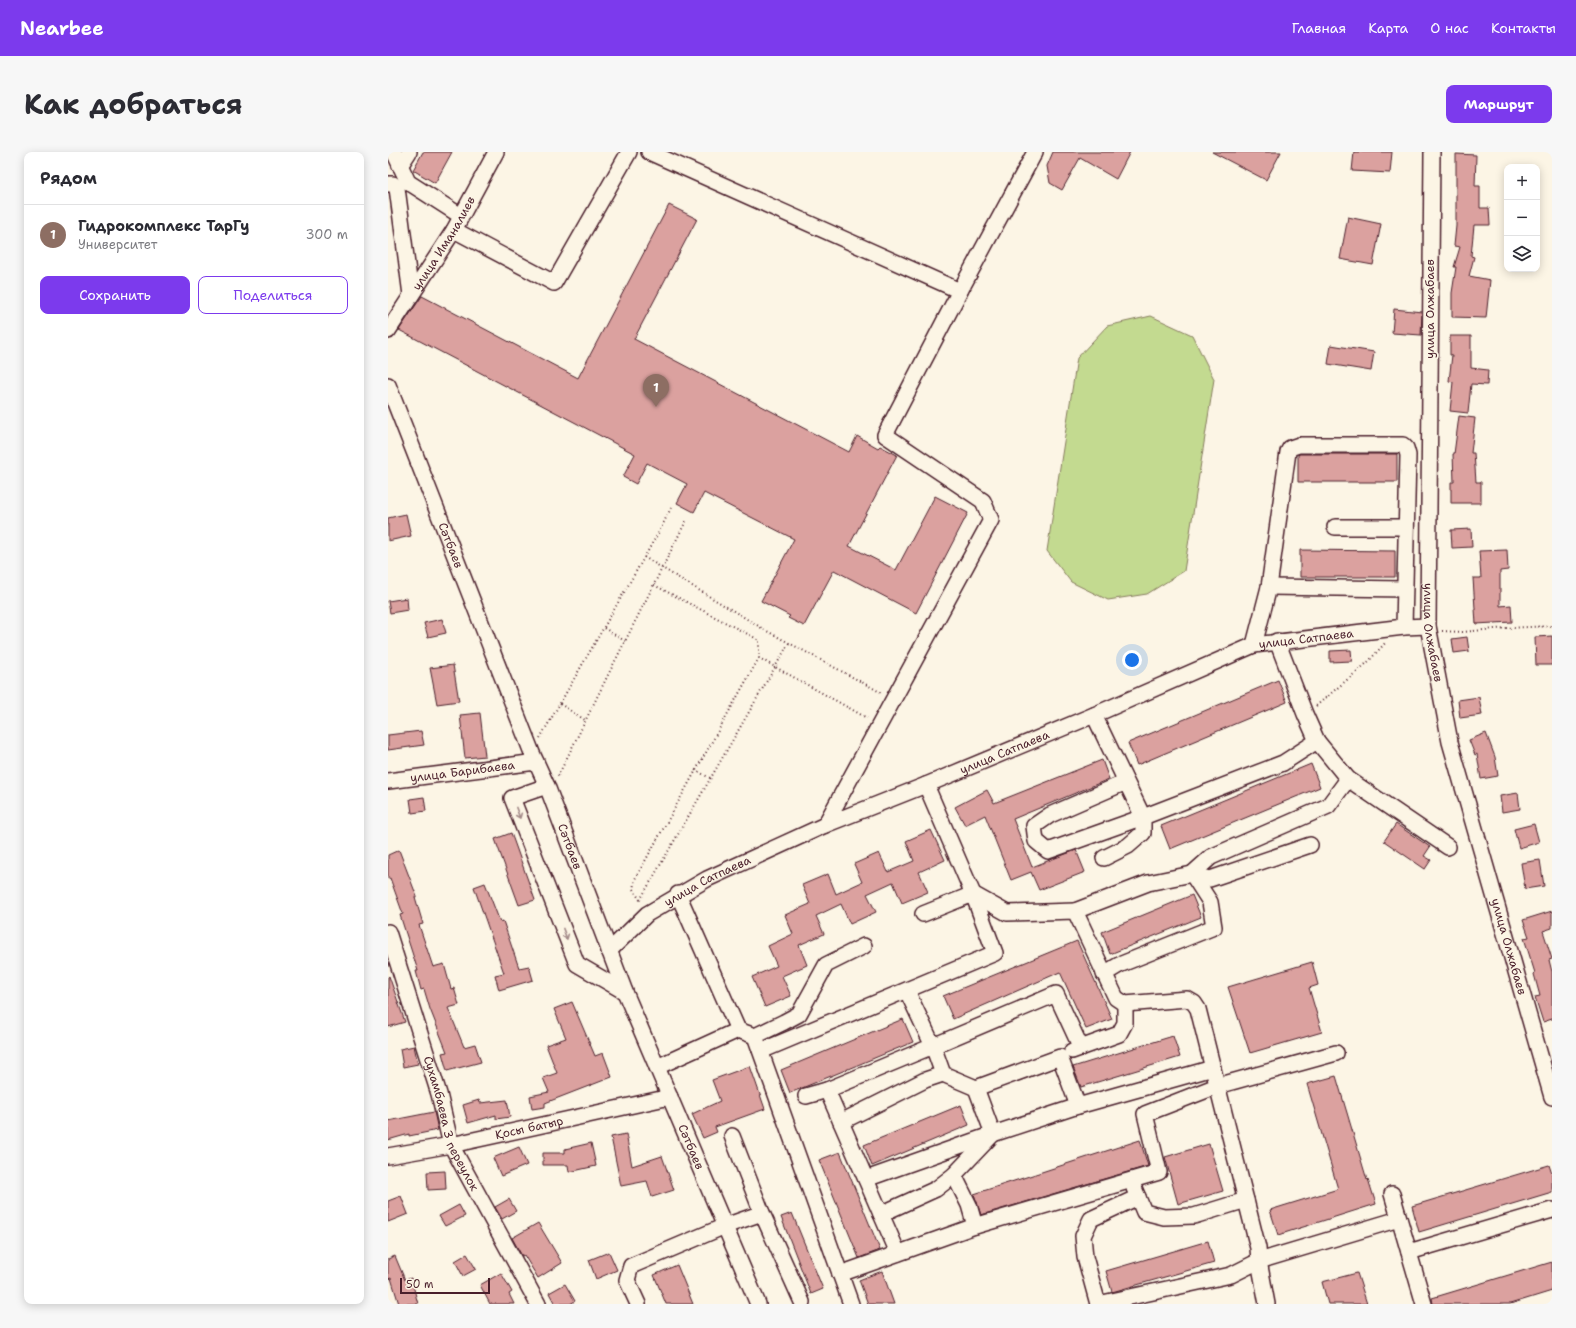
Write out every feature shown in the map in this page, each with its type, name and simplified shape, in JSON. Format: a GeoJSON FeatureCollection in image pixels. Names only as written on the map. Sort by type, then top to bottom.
{"type":"FeatureCollection","features":[{"type":"Feature","properties":{"kind":"street"},"geometry":{"type":"LineString","coordinates":[[394,152],[408,182],[457,223],[554,283],[629,152]]}},
{"type":"Feature","properties":{"kind":"street"},"geometry":{"type":"LineString","coordinates":[[400,166],[409,152]]}},
{"type":"Feature","properties":{"kind":"street","name":"улица Иманалиев"},"geometry":{"type":"LineString","coordinates":[[388,331],[457,223],[496,152]]}},
{"type":"Feature","properties":{"kind":"street"},"geometry":{"type":"LineString","coordinates":[[648,152],[960,291]]}},
{"type":"Feature","properties":{"kind":"street"},"geometry":{"type":"LineString","coordinates":[[825,825],[992,520],[983,501],[885,435],[1035,152]]}},
{"type":"Feature","properties":{"kind":"street","name":"улица Олжабаев"},"geometry":{"type":"LineString","coordinates":[[1432,152],[1428,626],[1450,742],[1552,1097]]}},
{"type":"Feature","properties":{"kind":"street"},"geometry":{"type":"LineString","coordinates":[[388,184],[393,184],[397,188],[411,295]]}},
{"type":"Feature","properties":{"kind":"street","name":"Сәтбаев"},"geometry":{"type":"LineString","coordinates":[[388,386],[534,758],[548,790],[608,951],[758,1304]]}},
{"type":"Feature","properties":{"kind":"street"},"geometry":{"type":"LineString","coordinates":[[1254,645],[1269,586],[1288,452],[1290,448],[1299,445],[1403,445],[1406,448],[1408,455],[1404,627]]}},
{"type":"Feature","properties":{"kind":"street"},"geometry":{"type":"LineString","coordinates":[[1335,527],[1406,527]]}},
{"type":"Feature","properties":{"kind":"street"},"geometry":{"type":"LineString","coordinates":[[1269,586],[1404,589]]}},
{"type":"Feature","properties":{"kind":"street","name":"улица Сатпаева"},"geometry":{"type":"LineString","coordinates":[[608,951],[647,914],[678,894],[707,879],[825,825],[926,785],[1094,715],[1254,645],[1404,627],[1428,626]]}},
{"type":"Feature","properties":{"kind":"street"},"geometry":{"type":"LineString","coordinates":[[1278,641],[1305,714],[1317,741],[1348,779],[1448,847]]}},
{"type":"Feature","properties":{"kind":"street"},"geometry":{"type":"LineString","coordinates":[[1094,715],[1143,817],[1143,833],[1128,846],[1104,858]]}},
{"type":"Feature","properties":{"kind":"street"},"geometry":{"type":"LineString","coordinates":[[1126,782],[1050,815],[1034,826],[1036,842],[1048,851],[1143,817],[1283,762],[1317,741]]}},
{"type":"Feature","properties":{"kind":"street","name":"улица Барибаева"},"geometry":{"type":"LineString","coordinates":[[388,780],[534,758]]}},
{"type":"Feature","properties":{"kind":"street"},"geometry":{"type":"LineString","coordinates":[[1192,874],[1211,857],[1328,806],[1348,779]]}},
{"type":"Feature","properties":{"kind":"street"},"geometry":{"type":"LineString","coordinates":[[761,1051],[995,953],[973,894],[926,785]]}},
{"type":"Feature","properties":{"kind":"street"},"geometry":{"type":"LineString","coordinates":[[548,790],[512,798],[577,964],[626,992]]}},
{"type":"Feature","properties":{"kind":"street"},"geometry":{"type":"LineString","coordinates":[[973,894],[1007,913],[1075,911],[1148,883],[1192,874],[1210,879],[1310,845]]}},
{"type":"Feature","properties":{"kind":"street"},"geometry":{"type":"LineString","coordinates":[[1104,974],[1120,965],[1214,927],[1210,902],[1192,874]]}},
{"type":"Feature","properties":{"kind":"street"},"geometry":{"type":"LineString","coordinates":[[678,894],[738,1030]]}},
{"type":"Feature","properties":{"kind":"street"},"geometry":{"type":"LineString","coordinates":[[923,914],[973,894]]}},
{"type":"Feature","properties":{"kind":"street"},"geometry":{"type":"LineString","coordinates":[[1075,911],[1116,998],[1125,1004],[1187,999],[1194,1003],[1198,1009],[1258,1248],[1267,1304]]}},
{"type":"Feature","properties":{"kind":"street","name":"Сухамбаева 3 переулок"},"geometry":{"type":"LineString","coordinates":[[388,932],[439,1094],[451,1145],[538,1304]]}},
{"type":"Feature","properties":{"kind":"street"},"geometry":{"type":"LineString","coordinates":[[657,1067],[738,1030],[755,1036],[799,1014],[826,965],[864,946]]}},
{"type":"Feature","properties":{"kind":"street"},"geometry":{"type":"LineString","coordinates":[[907,991],[933,1046],[943,1074]]}},
{"type":"Feature","properties":{"kind":"street"},"geometry":{"type":"LineString","coordinates":[[806,1096],[827,1090],[1056,994],[1080,1048]]}},
{"type":"Feature","properties":{"kind":"street"},"geometry":{"type":"LineString","coordinates":[[841,1122],[925,1080],[943,1074],[976,1088],[1119,1034],[1125,1023],[1125,1004]]}},
{"type":"Feature","properties":{"kind":"street"},"geometry":{"type":"LineString","coordinates":[[755,1036],[851,1304]]}},
{"type":"Feature","properties":{"kind":"street"},"geometry":{"type":"LineString","coordinates":[[840,1274],[975,1226],[1159,1172],[1145,1114],[1217,1086],[1336,1053]]}},
{"type":"Feature","properties":{"kind":"street"},"geometry":{"type":"LineString","coordinates":[[1060,1057],[1078,1106]]}},
{"type":"Feature","properties":{"kind":"street"},"geometry":{"type":"LineString","coordinates":[[866,1179],[1078,1106],[1213,1068]]}},
{"type":"Feature","properties":{"kind":"street"},"geometry":{"type":"LineString","coordinates":[[976,1088],[993,1134]]}},
{"type":"Feature","properties":{"kind":"street"},"geometry":{"type":"LineString","coordinates":[[827,1090],[898,1253]]}},
{"type":"Feature","properties":{"kind":"street","name":"Қосы батыр"},"geometry":{"type":"LineString","coordinates":[[388,1156],[451,1145],[670,1097]]}},
{"type":"Feature","properties":{"kind":"street"},"geometry":{"type":"LineString","coordinates":[[881,1214],[936,1189],[954,1175],[993,1134]]}},
{"type":"Feature","properties":{"kind":"street"},"geometry":{"type":"LineString","coordinates":[[732,1136],[762,1213],[802,1302]]}},
{"type":"Feature","properties":{"kind":"street"},"geometry":{"type":"LineString","coordinates":[[954,1175],[969,1205],[975,1226]]}},
{"type":"Feature","properties":{"kind":"street"},"geometry":{"type":"LineString","coordinates":[[1131,1180],[1144,1212],[1164,1217],[1194,1216],[1246,1200]]}},
{"type":"Feature","properties":{"kind":"street"},"geometry":{"type":"LineString","coordinates":[[1392,1194],[1424,1304]]}},
{"type":"Feature","properties":{"kind":"street"},"geometry":{"type":"LineString","coordinates":[[1138,1197],[1091,1219],[1083,1236],[1085,1257],[1098,1304],[1126,1301],[1231,1275],[1259,1261],[1399,1219]]}},
{"type":"Feature","properties":{"kind":"street"},"geometry":{"type":"LineString","coordinates":[[1409,1252],[1552,1210]]}},
{"type":"Feature","properties":{"kind":"street"},"geometry":{"type":"LineString","coordinates":[[638,1304],[627,1280],[631,1266],[725,1226],[762,1213]]}},
{"type":"Feature","properties":{"kind":"path"},"geometry":{"type":"LineString","coordinates":[[534,758],[560,704],[671,508]]}},
{"type":"Feature","properties":{"kind":"path"},"geometry":{"type":"LineString","coordinates":[[548,790],[586,720],[687,519]]}},
{"type":"Feature","properties":{"kind":"path"},"geometry":{"type":"LineString","coordinates":[[644,557],[789,643],[887,696]]}},
{"type":"Feature","properties":{"kind":"path"},"geometry":{"type":"LineString","coordinates":[[654,585],[759,640],[759,658],[695,769],[635,879],[633,890],[640,900],[712,779],[789,643]]}},
{"type":"Feature","properties":{"kind":"path"},"geometry":{"type":"LineString","coordinates":[[1428,626],[1443,631],[1462,632],[1552,626]]}},
{"type":"Feature","properties":{"kind":"path"},"geometry":{"type":"LineString","coordinates":[[1305,714],[1346,682],[1404,627]]}},
{"type":"Feature","properties":{"kind":"path"},"geometry":{"type":"LineString","coordinates":[[604,628],[625,641]]}},
{"type":"Feature","properties":{"kind":"path"},"geometry":{"type":"LineString","coordinates":[[759,658],[873,721]]}},
{"type":"Feature","properties":{"kind":"path"},"geometry":{"type":"LineString","coordinates":[[560,704],[586,720]]}},
{"type":"Feature","properties":{"kind":"path"},"geometry":{"type":"LineString","coordinates":[[695,769],[712,779]]}},
{"type":"Feature","properties":{"kind":"green space"},"geometry":{"type":"Polygon","coordinates":[[[1151,316],[1192,335],[1214,379],[1184,571],[1147,594],[1108,600],[1071,582],[1047,551],[1077,358],[1107,326],[1151,316]]]}},
{"type":"Feature","properties":{"kind":"building"},"geometry":{"type":"Polygon","coordinates":[[[423,152],[452,152],[435,183],[413,170],[423,152]]]}},
{"type":"Feature","properties":{"kind":"building"},"geometry":{"type":"Polygon","coordinates":[[[1053,152],[1130,152],[1116,179],[1080,158],[1062,190],[1050,183],[1047,166],[1053,152]]]}},
{"type":"Feature","properties":{"kind":"building"},"geometry":{"type":"Polygon","coordinates":[[[1212,152],[1281,152],[1266,180],[1212,152]]]}},
{"type":"Feature","properties":{"kind":"building"},"geometry":{"type":"Polygon","coordinates":[[[1354,152],[1392,152],[1390,173],[1352,171],[1354,152]]]}},
{"type":"Feature","properties":{"kind":"building"},"geometry":{"type":"Polygon","coordinates":[[[1456,154],[1476,155],[1475,186],[1480,186],[1480,208],[1489,208],[1490,225],[1474,225],[1471,256],[1474,257],[1469,276],[1490,280],[1486,318],[1452,317],[1452,293],[1456,267],[1454,267],[1460,247],[1454,246],[1456,226],[1456,154]]]}},
{"type":"Feature","properties":{"kind":"building"},"geometry":{"type":"Polygon","coordinates":[[[669,205],[697,219],[634,339],[849,452],[857,436],[878,448],[880,446],[897,455],[849,546],[896,570],[935,496],[968,513],[916,613],[834,570],[804,626],[788,618],[790,616],[761,601],[794,539],[704,493],[694,512],[677,503],[687,484],[647,463],[636,484],[623,477],[635,454],[399,330],[422,296],[578,378],[669,205]]]}},
{"type":"Feature","properties":{"kind":"building"},"geometry":{"type":"Polygon","coordinates":[[[1348,217],[1381,224],[1373,265],[1340,259],[1348,217]]]}},
{"type":"Feature","properties":{"kind":"building"},"geometry":{"type":"Polygon","coordinates":[[[1394,309],[1422,312],[1421,335],[1392,333],[1394,309]]]}},
{"type":"Feature","properties":{"kind":"building"},"geometry":{"type":"Polygon","coordinates":[[[1450,336],[1471,336],[1471,368],[1488,370],[1487,385],[1471,384],[1468,413],[1450,411],[1453,382],[1449,381],[1452,355],[1450,355],[1450,336]]]}},
{"type":"Feature","properties":{"kind":"building"},"geometry":{"type":"Polygon","coordinates":[[[1331,345],[1374,352],[1371,371],[1328,364],[1331,345]]]}},
{"type":"Feature","properties":{"kind":"building"},"geometry":{"type":"Polygon","coordinates":[[[1459,416],[1475,418],[1471,453],[1474,453],[1476,482],[1481,482],[1481,503],[1451,503],[1451,482],[1454,482],[1453,454],[1459,416]]]}},
{"type":"Feature","properties":{"kind":"building"},"geometry":{"type":"Polygon","coordinates":[[[1299,454],[1397,454],[1397,482],[1298,482],[1299,454]]]}},
{"type":"Feature","properties":{"kind":"building"},"geometry":{"type":"Polygon","coordinates":[[[406,514],[411,536],[388,541],[388,518],[406,514]]]}},
{"type":"Feature","properties":{"kind":"building"},"geometry":{"type":"Polygon","coordinates":[[[1471,529],[1472,547],[1452,548],[1451,530],[1471,529]]]}},
{"type":"Feature","properties":{"kind":"building"},"geometry":{"type":"Polygon","coordinates":[[[1300,550],[1395,551],[1395,577],[1300,577],[1300,550]]]}},
{"type":"Feature","properties":{"kind":"building"},"geometry":{"type":"Polygon","coordinates":[[[1507,550],[1508,570],[1500,571],[1500,606],[1511,605],[1512,622],[1476,624],[1473,578],[1481,578],[1479,551],[1507,550]]]}},
{"type":"Feature","properties":{"kind":"building"},"geometry":{"type":"Polygon","coordinates":[[[407,598],[408,610],[390,613],[388,601],[407,598]]]}},
{"type":"Feature","properties":{"kind":"building"},"geometry":{"type":"Polygon","coordinates":[[[442,619],[446,633],[428,637],[424,623],[442,619]]]}},
{"type":"Feature","properties":{"kind":"building"},"geometry":{"type":"Polygon","coordinates":[[[1552,636],[1552,665],[1536,665],[1535,637],[1552,636]]]}},
{"type":"Feature","properties":{"kind":"building"},"geometry":{"type":"Polygon","coordinates":[[[1467,637],[1469,651],[1454,653],[1452,639],[1467,637]]]}},
{"type":"Feature","properties":{"kind":"building"},"geometry":{"type":"Polygon","coordinates":[[[1351,650],[1352,661],[1330,662],[1330,651],[1351,650]]]}},
{"type":"Feature","properties":{"kind":"building"},"geometry":{"type":"Polygon","coordinates":[[[453,665],[459,701],[437,704],[430,668],[453,665]]]}},
{"type":"Feature","properties":{"kind":"building"},"geometry":{"type":"Polygon","coordinates":[[[1278,680],[1287,702],[1137,765],[1128,743],[1278,680]]]}},
{"type":"Feature","properties":{"kind":"building"},"geometry":{"type":"Polygon","coordinates":[[[1479,697],[1482,715],[1460,718],[1458,700],[1479,697]]]}},
{"type":"Feature","properties":{"kind":"building"},"geometry":{"type":"Polygon","coordinates":[[[480,713],[485,756],[465,758],[460,715],[480,713]]]}},
{"type":"Feature","properties":{"kind":"building"},"geometry":{"type":"Polygon","coordinates":[[[421,731],[424,745],[388,750],[388,735],[421,731]]]}},
{"type":"Feature","properties":{"kind":"building"},"geometry":{"type":"Polygon","coordinates":[[[1486,733],[1495,757],[1498,776],[1481,779],[1477,754],[1475,755],[1469,740],[1486,733]]]}},
{"type":"Feature","properties":{"kind":"building"},"geometry":{"type":"Polygon","coordinates":[[[1102,760],[1109,779],[1013,819],[1032,867],[1076,850],[1085,872],[1039,890],[1031,872],[1011,880],[985,815],[965,825],[955,807],[987,790],[994,803],[1102,760]]]}},
{"type":"Feature","properties":{"kind":"building"},"geometry":{"type":"Polygon","coordinates":[[[1311,764],[1320,787],[1170,849],[1161,826],[1311,764]]]}},
{"type":"Feature","properties":{"kind":"building"},"geometry":{"type":"Polygon","coordinates":[[[1518,793],[1520,809],[1502,812],[1500,796],[1518,793]]]}},
{"type":"Feature","properties":{"kind":"building"},"geometry":{"type":"Polygon","coordinates":[[[424,797],[426,811],[412,813],[410,799],[424,797]]]}},
{"type":"Feature","properties":{"kind":"building"},"geometry":{"type":"Polygon","coordinates":[[[1396,824],[1430,847],[1424,856],[1431,860],[1425,869],[1384,841],[1396,824]]]}},
{"type":"Feature","properties":{"kind":"building"},"geometry":{"type":"Polygon","coordinates":[[[1534,824],[1539,842],[1519,848],[1514,829],[1534,824]]]}},
{"type":"Feature","properties":{"kind":"building"},"geometry":{"type":"Polygon","coordinates":[[[931,830],[945,860],[919,872],[928,892],[902,903],[893,882],[867,894],[876,912],[850,924],[841,904],[816,916],[824,934],[799,945],[807,965],[782,976],[791,996],[765,1007],[752,977],[777,966],[768,946],[793,934],[785,915],[810,904],[802,885],[828,874],[836,894],[862,882],[854,864],[879,853],[888,872],[914,861],[906,841],[931,830]]]}},
{"type":"Feature","properties":{"kind":"building"},"geometry":{"type":"Polygon","coordinates":[[[511,833],[535,900],[519,905],[495,839],[511,833]]]}},
{"type":"Feature","properties":{"kind":"building"},"geometry":{"type":"Polygon","coordinates":[[[399,850],[417,897],[415,897],[423,924],[419,925],[433,967],[444,964],[451,989],[454,988],[459,1005],[448,1008],[464,1047],[475,1044],[481,1062],[447,1071],[442,1053],[447,1052],[430,1009],[424,989],[421,990],[416,971],[418,971],[400,915],[403,914],[390,878],[388,879],[388,855],[399,850]]]}},
{"type":"Feature","properties":{"kind":"building"},"geometry":{"type":"Polygon","coordinates":[[[1540,860],[1544,886],[1525,889],[1521,863],[1540,860]]]}},
{"type":"Feature","properties":{"kind":"building"},"geometry":{"type":"Polygon","coordinates":[[[485,883],[500,922],[503,921],[519,968],[529,966],[533,980],[499,990],[495,975],[504,973],[474,887],[485,883]]]}},
{"type":"Feature","properties":{"kind":"building"},"geometry":{"type":"Polygon","coordinates":[[[1192,895],[1201,917],[1110,954],[1102,932],[1192,895]]]}},
{"type":"Feature","properties":{"kind":"building"},"geometry":{"type":"Polygon","coordinates":[[[1552,911],[1552,928],[1543,931],[1552,959],[1549,960],[1552,972],[1552,1019],[1543,1022],[1535,997],[1540,996],[1535,973],[1524,938],[1529,937],[1523,920],[1552,911]]]}},
{"type":"Feature","properties":{"kind":"building"},"geometry":{"type":"Polygon","coordinates":[[[1077,941],[1112,1019],[1086,1029],[1060,972],[953,1019],[943,996],[1077,941]]]}},
{"type":"Feature","properties":{"kind":"building"},"geometry":{"type":"Polygon","coordinates":[[[1312,962],[1318,985],[1309,988],[1322,1032],[1250,1053],[1228,987],[1312,962]]]}},
{"type":"Feature","properties":{"kind":"building"},"geometry":{"type":"Polygon","coordinates":[[[389,976],[405,1022],[388,1027],[388,977],[389,976]]]}},
{"type":"Feature","properties":{"kind":"building"},"geometry":{"type":"Polygon","coordinates":[[[572,1002],[595,1056],[603,1053],[612,1077],[545,1103],[545,1107],[532,1109],[530,1096],[549,1092],[543,1078],[557,1073],[546,1045],[566,1038],[554,1009],[572,1002]]]}},
{"type":"Feature","properties":{"kind":"building"},"geometry":{"type":"Polygon","coordinates":[[[903,1019],[913,1042],[790,1093],[781,1070],[903,1019]]]}},
{"type":"Feature","properties":{"kind":"building"},"geometry":{"type":"Polygon","coordinates":[[[1173,1036],[1180,1057],[1081,1087],[1073,1067],[1173,1036]]]}},
{"type":"Feature","properties":{"kind":"building"},"geometry":{"type":"Polygon","coordinates":[[[414,1046],[418,1064],[403,1067],[400,1049],[414,1046]]]}},
{"type":"Feature","properties":{"kind":"building"},"geometry":{"type":"Polygon","coordinates":[[[750,1066],[765,1109],[715,1127],[717,1132],[703,1138],[692,1114],[720,1101],[712,1080],[750,1066]]]}},
{"type":"Feature","properties":{"kind":"building"},"geometry":{"type":"Polygon","coordinates":[[[1336,1076],[1367,1180],[1368,1179],[1376,1204],[1278,1235],[1270,1210],[1338,1189],[1307,1084],[1336,1076]]]}},
{"type":"Feature","properties":{"kind":"building"},"geometry":{"type":"Polygon","coordinates":[[[479,1100],[480,1103],[507,1100],[510,1117],[496,1119],[496,1115],[468,1123],[463,1105],[479,1100]]]}},
{"type":"Feature","properties":{"kind":"building"},"geometry":{"type":"Polygon","coordinates":[[[961,1105],[969,1125],[872,1166],[864,1145],[961,1105]]]}},
{"type":"Feature","properties":{"kind":"building"},"geometry":{"type":"Polygon","coordinates":[[[434,1112],[438,1130],[409,1136],[409,1134],[388,1140],[388,1121],[434,1112]]]}},
{"type":"Feature","properties":{"kind":"building"},"geometry":{"type":"Polygon","coordinates":[[[626,1134],[632,1166],[662,1156],[674,1190],[652,1197],[647,1181],[621,1186],[611,1137],[626,1134]]]}},
{"type":"Feature","properties":{"kind":"building"},"geometry":{"type":"Polygon","coordinates":[[[1140,1140],[1148,1166],[981,1215],[974,1194],[1140,1140]]]}},
{"type":"Feature","properties":{"kind":"building"},"geometry":{"type":"Polygon","coordinates":[[[591,1143],[596,1166],[569,1172],[568,1165],[543,1165],[543,1153],[565,1153],[565,1149],[591,1143]]]}},
{"type":"Feature","properties":{"kind":"building"},"geometry":{"type":"Polygon","coordinates":[[[1209,1144],[1223,1191],[1178,1204],[1165,1157],[1209,1144]]]}},
{"type":"Feature","properties":{"kind":"building"},"geometry":{"type":"Polygon","coordinates":[[[519,1147],[527,1165],[501,1176],[493,1158],[519,1147]]]}},
{"type":"Feature","properties":{"kind":"building"},"geometry":{"type":"Polygon","coordinates":[[[840,1152],[880,1250],[859,1258],[819,1160],[840,1152]]]}},
{"type":"Feature","properties":{"kind":"building"},"geometry":{"type":"Polygon","coordinates":[[[1549,1165],[1552,1174],[1552,1192],[1419,1232],[1412,1206],[1549,1165]]]}},
{"type":"Feature","properties":{"kind":"building"},"geometry":{"type":"Polygon","coordinates":[[[445,1171],[446,1189],[428,1190],[427,1172],[445,1171]]]}},
{"type":"Feature","properties":{"kind":"building"},"geometry":{"type":"Polygon","coordinates":[[[401,1196],[408,1214],[388,1222],[388,1201],[401,1196]]]}},
{"type":"Feature","properties":{"kind":"building"},"geometry":{"type":"Polygon","coordinates":[[[509,1199],[516,1211],[502,1219],[495,1207],[509,1199]]]}},
{"type":"Feature","properties":{"kind":"building"},"geometry":{"type":"Polygon","coordinates":[[[459,1205],[465,1216],[445,1226],[439,1216],[459,1205]]]}},
{"type":"Feature","properties":{"kind":"building"},"geometry":{"type":"Polygon","coordinates":[[[792,1213],[823,1289],[811,1294],[781,1217],[792,1213]]]}},
{"type":"Feature","properties":{"kind":"building"},"geometry":{"type":"Polygon","coordinates":[[[538,1223],[562,1263],[538,1278],[524,1255],[522,1256],[512,1238],[538,1223]]]}},
{"type":"Feature","properties":{"kind":"building"},"geometry":{"type":"Polygon","coordinates":[[[1208,1241],[1214,1263],[1112,1292],[1106,1271],[1208,1241]]]}},
{"type":"Feature","properties":{"kind":"building"},"geometry":{"type":"Polygon","coordinates":[[[609,1252],[617,1270],[596,1279],[589,1260],[609,1252]]]}},
{"type":"Feature","properties":{"kind":"building"},"geometry":{"type":"Polygon","coordinates":[[[467,1254],[476,1269],[463,1276],[455,1261],[467,1254]]]}},
{"type":"Feature","properties":{"kind":"building"},"geometry":{"type":"Polygon","coordinates":[[[395,1256],[405,1280],[411,1278],[418,1304],[399,1304],[391,1278],[388,1279],[388,1259],[395,1256]]]}},
{"type":"Feature","properties":{"kind":"building"},"geometry":{"type":"Polygon","coordinates":[[[1552,1262],[1552,1291],[1510,1304],[1433,1304],[1432,1298],[1552,1262]]]}},
{"type":"Feature","properties":{"kind":"building"},"geometry":{"type":"Polygon","coordinates":[[[677,1265],[693,1304],[666,1304],[654,1275],[677,1265]]]}},
{"type":"Feature","properties":{"kind":"building"},"geometry":{"type":"Polygon","coordinates":[[[882,1271],[894,1304],[868,1304],[859,1280],[882,1271]]]}},
{"type":"Feature","properties":{"kind":"building"},"geometry":{"type":"Polygon","coordinates":[[[501,1273],[512,1292],[509,1294],[514,1304],[490,1304],[480,1285],[501,1273]]]}},
{"type":"Feature","properties":{"kind":"building"},"geometry":{"type":"Polygon","coordinates":[[[1357,1273],[1367,1304],[1328,1304],[1322,1282],[1357,1273]]]}},
{"type":"Feature","properties":{"kind":"building"},"geometry":{"type":"Polygon","coordinates":[[[565,1284],[575,1301],[570,1304],[555,1304],[549,1293],[565,1284]]]}},
{"type":"Feature","properties":{"kind":"place","name":"Гидрокомплекс ТарГу"},"geometry":{"type":"Point","coordinates":[656,407]}}]}
